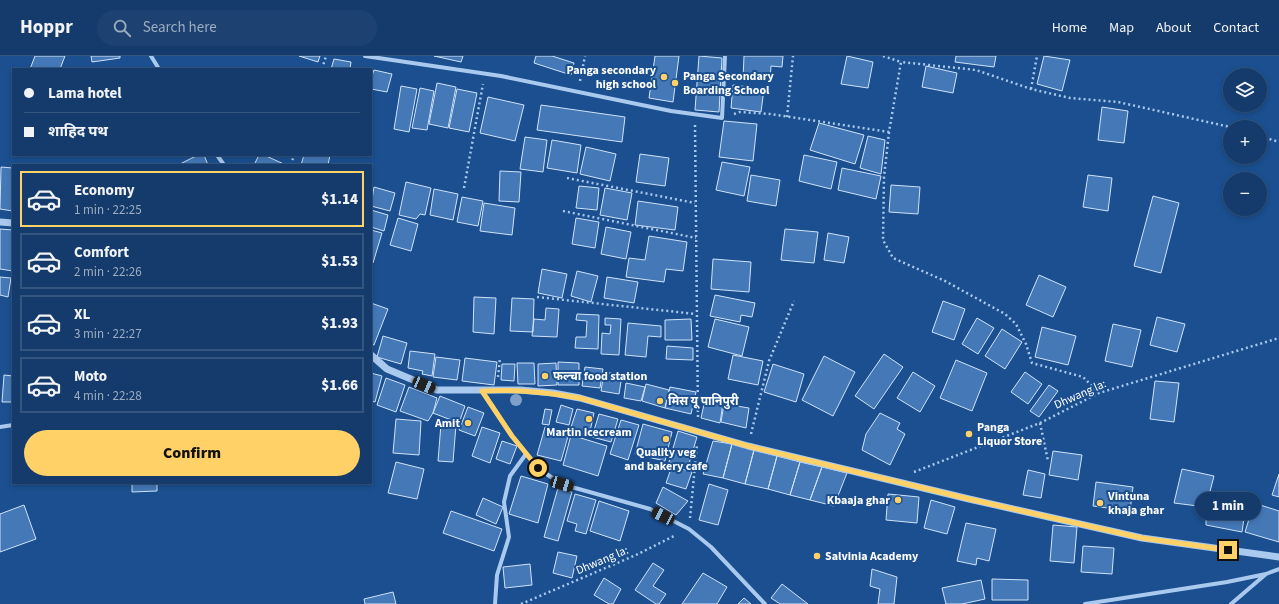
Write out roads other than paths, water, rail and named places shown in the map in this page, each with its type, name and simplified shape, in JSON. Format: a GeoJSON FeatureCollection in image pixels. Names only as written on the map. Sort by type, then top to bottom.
{"type":"FeatureCollection","features":[{"type":"Feature","properties":{"kind":"street"},"geometry":{"type":"LineString","coordinates":[[151,56],[157,68]]}},
{"type":"Feature","properties":{"kind":"street"},"geometry":{"type":"LineString","coordinates":[[365,56],[485,74],[671,111],[695,113],[722,118],[725,56]]}},
{"type":"Feature","properties":{"kind":"street"},"geometry":{"type":"LineString","coordinates":[[0,222],[12,223]]}},
{"type":"Feature","properties":{"kind":"street"},"geometry":{"type":"LineString","coordinates":[[372,356],[387,369],[437,390],[498,390],[553,393],[580,398],[748,446],[969,499],[1142,538],[1279,557]]}},
{"type":"Feature","properties":{"kind":"street"},"geometry":{"type":"LineString","coordinates":[[482,391],[512,436],[538,468],[562,484],[650,509],[689,528],[711,547],[765,604]]}},
{"type":"Feature","properties":{"kind":"street"},"geometry":{"type":"LineString","coordinates":[[0,427],[12,425]]}},
{"type":"Feature","properties":{"kind":"street"},"geometry":{"type":"LineString","coordinates":[[495,604],[497,575],[509,537],[504,502],[510,476],[526,454]]}},
{"type":"Feature","properties":{"kind":"street"},"geometry":{"type":"LineString","coordinates":[[1085,604],[1227,582],[1266,574],[1279,569]]}},
{"type":"Feature","properties":{"kind":"street"},"geometry":{"type":"LineString","coordinates":[[1231,604],[1266,574]]}},
{"type":"Feature","properties":{"kind":"place","name":"Panga secondary high school"},"geometry":{"type":"Point","coordinates":[664,77]}},
{"type":"Feature","properties":{"kind":"place","name":"Panga Secondary Boarding School"},"geometry":{"type":"Point","coordinates":[675,83]}},
{"type":"Feature","properties":{"kind":"place","name":"फल्चा food station"},"geometry":{"type":"Point","coordinates":[545,376]}},
{"type":"Feature","properties":{"kind":"place","name":"मिस यू पानिपुरी"},"geometry":{"type":"Point","coordinates":[660,401]}},
{"type":"Feature","properties":{"kind":"place","name":"Martin Icecream"},"geometry":{"type":"Point","coordinates":[589,419]}},
{"type":"Feature","properties":{"kind":"place","name":"Amit"},"geometry":{"type":"Point","coordinates":[468,423]}},
{"type":"Feature","properties":{"kind":"place","name":"Panga Liquor Store"},"geometry":{"type":"Point","coordinates":[969,434]}},
{"type":"Feature","properties":{"kind":"place","name":"Quality veg and bakery cafe"},"geometry":{"type":"Point","coordinates":[666,439]}},
{"type":"Feature","properties":{"kind":"place","name":"Kbaaja ghar"},"geometry":{"type":"Point","coordinates":[898,500]}},
{"type":"Feature","properties":{"kind":"place","name":"Vintuna khaja ghar"},"geometry":{"type":"Point","coordinates":[1100,503]}},
{"type":"Feature","properties":{"kind":"place","name":"Salvinia Academy"},"geometry":{"type":"Point","coordinates":[817,556]}}]}
